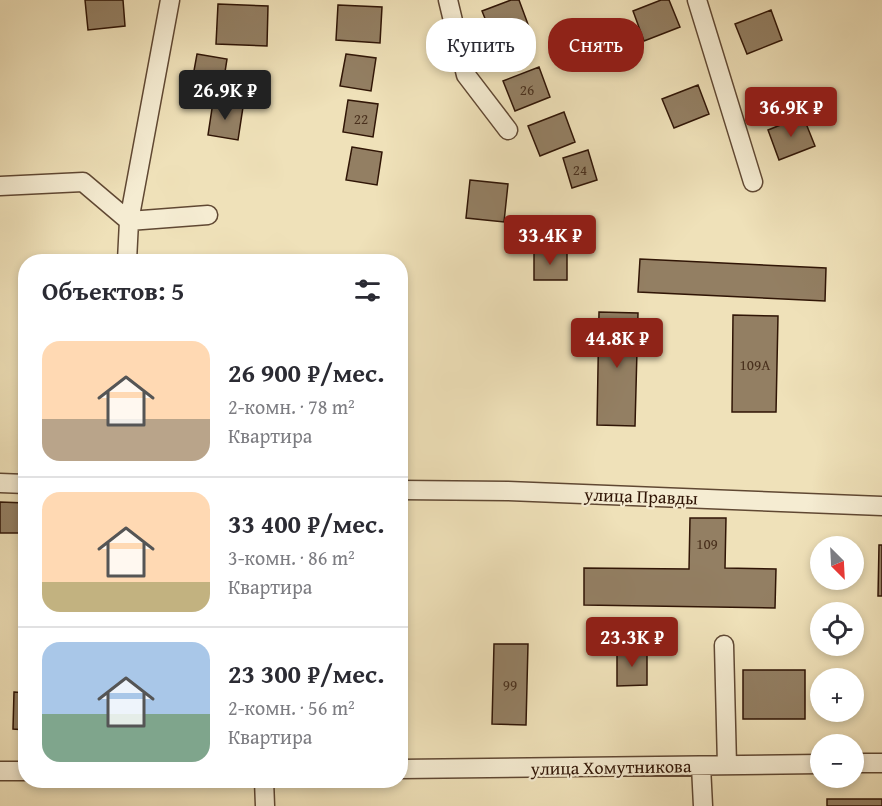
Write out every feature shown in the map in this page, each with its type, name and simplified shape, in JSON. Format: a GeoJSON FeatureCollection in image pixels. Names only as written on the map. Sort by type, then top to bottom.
{"type":"FeatureCollection","features":[{"type":"Feature","properties":{"kind":"street"},"geometry":{"type":"LineString","coordinates":[[127,254],[129,221],[170,0]]}},
{"type":"Feature","properties":{"kind":"street"},"geometry":{"type":"LineString","coordinates":[[448,0],[466,75],[507,130]]}},
{"type":"Feature","properties":{"kind":"street"},"geometry":{"type":"LineString","coordinates":[[697,0],[753,182]]}},
{"type":"Feature","properties":{"kind":"street"},"geometry":{"type":"LineString","coordinates":[[0,186],[83,182],[129,221],[208,215]]}},
{"type":"Feature","properties":{"kind":"street"},"geometry":{"type":"LineString","coordinates":[[0,483],[18,484]]}},
{"type":"Feature","properties":{"kind":"street","name":"улица Правды"},"geometry":{"type":"LineString","coordinates":[[408,490],[508,490],[882,506]]}},
{"type":"Feature","properties":{"kind":"street"},"geometry":{"type":"LineString","coordinates":[[724,645],[727,765]]}},
{"type":"Feature","properties":{"kind":"street"},"geometry":{"type":"LineString","coordinates":[[864,763],[882,763]]}},
{"type":"Feature","properties":{"kind":"street","name":"улица Хомутникова"},"geometry":{"type":"LineString","coordinates":[[408,769],[810,764]]}},
{"type":"Feature","properties":{"kind":"street"},"geometry":{"type":"LineString","coordinates":[[701,766],[703,806]]}},
{"type":"Feature","properties":{"kind":"street"},"geometry":{"type":"LineString","coordinates":[[0,771],[18,771]]}},
{"type":"Feature","properties":{"kind":"street"},"geometry":{"type":"LineString","coordinates":[[264,788],[265,806]]}},
{"type":"Feature","properties":{"kind":"building"},"geometry":{"type":"Polygon","coordinates":[[[85,0],[123,0],[125,26],[88,30],[85,0]]]}},
{"type":"Feature","properties":{"kind":"building"},"geometry":{"type":"Polygon","coordinates":[[[511,0],[519,0],[526,18],[485,18],[482,11],[511,0]]]}},
{"type":"Feature","properties":{"kind":"building"},"geometry":{"type":"Polygon","coordinates":[[[661,0],[669,0],[680,27],[644,41],[644,18],[636,18],[633,11],[661,0]]]}},
{"type":"Feature","properties":{"kind":"building"},"geometry":{"type":"Polygon","coordinates":[[[218,4],[268,6],[267,46],[216,44],[218,4]]]}},
{"type":"Feature","properties":{"kind":"building"},"geometry":{"type":"Polygon","coordinates":[[[338,5],[382,7],[380,43],[336,40],[338,5]]]}},
{"type":"Feature","properties":{"kind":"building"},"geometry":{"type":"Polygon","coordinates":[[[771,10],[782,40],[747,54],[735,24],[771,10]]]}},
{"type":"Feature","properties":{"kind":"building"},"geometry":{"type":"Polygon","coordinates":[[[197,54],[227,59],[222,91],[191,87],[197,54]]]}},
{"type":"Feature","properties":{"kind":"building"},"geometry":{"type":"Polygon","coordinates":[[[346,54],[376,58],[371,91],[340,86],[346,54]]]}},
{"type":"Feature","properties":{"kind":"building"},"geometry":{"type":"Polygon","coordinates":[[[539,67],[550,97],[515,111],[503,81],[526,72],[536,72],[536,68],[539,67]]]}},
{"type":"Feature","properties":{"kind":"building"},"geometry":{"type":"Polygon","coordinates":[[[698,85],[709,114],[674,128],[662,99],[698,85]]]}},
{"type":"Feature","properties":{"kind":"building"},"geometry":{"type":"Polygon","coordinates":[[[348,100],[378,104],[373,137],[343,132],[348,100]]]}},
{"type":"Feature","properties":{"kind":"building"},"geometry":{"type":"Polygon","coordinates":[[[213,102],[243,107],[238,140],[208,135],[213,102]]]}},
{"type":"Feature","properties":{"kind":"building"},"geometry":{"type":"Polygon","coordinates":[[[564,112],[575,142],[540,156],[528,126],[564,112]]]}},
{"type":"Feature","properties":{"kind":"building"},"geometry":{"type":"Polygon","coordinates":[[[803,116],[815,146],[779,160],[768,130],[803,116]]]}},
{"type":"Feature","properties":{"kind":"building"},"geometry":{"type":"Polygon","coordinates":[[[352,147],[382,152],[377,185],[346,180],[352,147]]]}},
{"type":"Feature","properties":{"kind":"building"},"geometry":{"type":"Polygon","coordinates":[[[588,150],[597,180],[572,188],[563,158],[588,150]]]}},
{"type":"Feature","properties":{"kind":"building"},"geometry":{"type":"Polygon","coordinates":[[[470,180],[508,184],[504,222],[466,218],[470,180]]]}},
{"type":"Feature","properties":{"kind":"building"},"geometry":{"type":"Polygon","coordinates":[[[534,252],[567,252],[567,280],[534,280],[534,252]]]}},
{"type":"Feature","properties":{"kind":"building"},"geometry":{"type":"Polygon","coordinates":[[[640,259],[826,268],[825,301],[638,292],[640,259]]]}},
{"type":"Feature","properties":{"kind":"building"},"geometry":{"type":"Polygon","coordinates":[[[599,312],[638,313],[635,426],[597,425],[599,312]]]}},
{"type":"Feature","properties":{"kind":"building"},"geometry":{"type":"Polygon","coordinates":[[[733,315],[778,316],[776,412],[732,412],[733,315]]]}},
{"type":"Feature","properties":{"kind":"building"},"geometry":{"type":"Polygon","coordinates":[[[0,502],[18,503],[18,533],[0,533],[0,502]]]}},
{"type":"Feature","properties":{"kind":"building"},"geometry":{"type":"Polygon","coordinates":[[[690,518],[726,518],[725,568],[776,569],[775,608],[584,605],[584,568],[689,569],[690,518]]]}},
{"type":"Feature","properties":{"kind":"building"},"geometry":{"type":"Polygon","coordinates":[[[879,545],[882,545],[882,596],[878,596],[879,545]]]}},
{"type":"Feature","properties":{"kind":"building"},"geometry":{"type":"Polygon","coordinates":[[[494,644],[528,644],[526,725],[492,724],[494,644]]]}},
{"type":"Feature","properties":{"kind":"building"},"geometry":{"type":"Polygon","coordinates":[[[647,650],[647,685],[617,686],[617,651],[647,650]]]}},
{"type":"Feature","properties":{"kind":"building"},"geometry":{"type":"Polygon","coordinates":[[[743,670],[805,670],[805,719],[743,719],[743,670]]]}},
{"type":"Feature","properties":{"kind":"building"},"geometry":{"type":"Polygon","coordinates":[[[14,692],[18,692],[18,729],[13,729],[14,692]]]}},
{"type":"Feature","properties":{"kind":"building"},"geometry":{"type":"Polygon","coordinates":[[[827,799],[882,799],[882,806],[827,806],[827,799]]]}}]}
